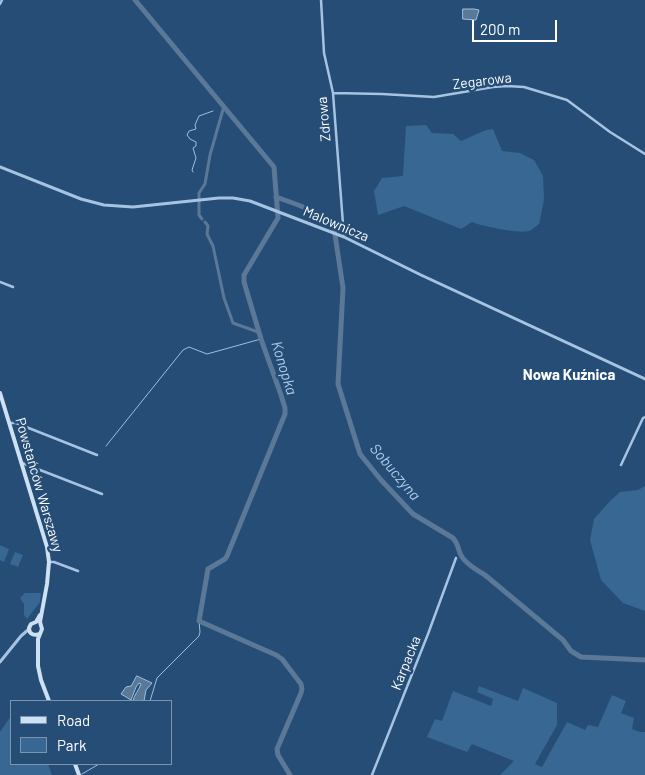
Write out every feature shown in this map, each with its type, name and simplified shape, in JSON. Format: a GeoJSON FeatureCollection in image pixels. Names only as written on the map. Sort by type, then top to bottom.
{"type":"FeatureCollection","features":[{"type":"Feature","properties":{"kind":"main road","name":"Powstańców Warszawy"},"geometry":{"type":"LineString","coordinates":[[0,393],[47,547],[49,562],[47,584],[38,624],[42,629],[35,634]]}},
{"type":"Feature","properties":{"kind":"main road"},"geometry":{"type":"LineString","coordinates":[[38,624],[31,624],[29,629],[35,634],[38,648],[39,673],[49,700]]}},
{"type":"Feature","properties":{"kind":"street"},"geometry":{"type":"LineString","coordinates":[[0,4],[2,0]]}},
{"type":"Feature","properties":{"kind":"street","name":"Zdrowa"},"geometry":{"type":"LineString","coordinates":[[320,0],[324,53],[333,93],[344,236]]}},
{"type":"Feature","properties":{"kind":"street","name":"Zegarowa"},"geometry":{"type":"LineString","coordinates":[[333,93],[434,97],[493,87],[524,87],[567,100],[610,132],[645,154]]}},
{"type":"Feature","properties":{"kind":"street","name":"Malownicza"},"geometry":{"type":"LineString","coordinates":[[0,167],[81,199],[104,205],[126,207],[233,198],[250,201],[344,236],[420,275],[645,379]]}},
{"type":"Feature","properties":{"kind":"street"},"geometry":{"type":"LineString","coordinates":[[0,282],[13,287]]}},
{"type":"Feature","properties":{"kind":"street"},"geometry":{"type":"LineString","coordinates":[[621,465],[645,417]]}},
{"type":"Feature","properties":{"kind":"street"},"geometry":{"type":"LineString","coordinates":[[10,423],[16,423],[96,455]]}},
{"type":"Feature","properties":{"kind":"street"},"geometry":{"type":"LineString","coordinates":[[22,463],[102,494]]}},
{"type":"Feature","properties":{"kind":"street","name":"Karpacka"},"geometry":{"type":"LineString","coordinates":[[372,775],[456,558]]}},
{"type":"Feature","properties":{"kind":"street"},"geometry":{"type":"LineString","coordinates":[[49,562],[78,571]]}},
{"type":"Feature","properties":{"kind":"street"},"geometry":{"type":"LineString","coordinates":[[0,662],[29,629]]}},
{"type":"Feature","properties":{"kind":"street"},"geometry":{"type":"LineString","coordinates":[[18,640],[26,634],[35,634]]}},
{"type":"Feature","properties":{"kind":"green space"},"geometry":{"type":"Polygon","coordinates":[[[426,125],[432,133],[453,134],[461,141],[486,130],[493,129],[502,151],[520,153],[534,160],[543,176],[544,200],[539,224],[524,232],[484,226],[472,222],[461,229],[404,206],[378,215],[374,191],[382,178],[403,176],[406,126],[426,125]]]}},
{"type":"Feature","properties":{"kind":"green space"},"geometry":{"type":"Polygon","coordinates":[[[645,486],[645,611],[623,603],[601,580],[590,540],[594,519],[610,501],[620,492],[638,490],[645,486]]]}},
{"type":"Feature","properties":{"kind":"green space"},"geometry":{"type":"Polygon","coordinates":[[[0,545],[9,549],[4,562],[0,560],[0,545]]]}},
{"type":"Feature","properties":{"kind":"green space"},"geometry":{"type":"Polygon","coordinates":[[[15,552],[23,555],[18,567],[10,564],[15,552]]]}},
{"type":"Feature","properties":{"kind":"green space"},"geometry":{"type":"Polygon","coordinates":[[[25,593],[41,593],[40,602],[27,619],[24,615],[24,604],[20,598],[25,593]]]}},
{"type":"Feature","properties":{"kind":"green space"},"geometry":{"type":"Polygon","coordinates":[[[479,686],[518,701],[523,688],[557,703],[557,725],[535,764],[542,767],[567,722],[585,730],[588,725],[598,727],[612,695],[626,701],[621,713],[634,718],[632,729],[645,732],[645,775],[500,775],[514,761],[472,744],[467,752],[427,737],[435,719],[442,721],[453,691],[491,706],[493,699],[477,692],[479,686]]]}},
{"type":"Feature","properties":{"kind":"green space"},"geometry":{"type":"Polygon","coordinates":[[[10,717],[10,765],[48,765],[52,775],[0,775],[0,732],[10,717]]]}},
{"type":"Feature","properties":{"kind":"shaded area"},"geometry":{"type":"Polygon","coordinates":[[[463,9],[479,10],[476,20],[463,19],[463,9]]]}},
{"type":"Feature","properties":{"kind":"shaded area"},"geometry":{"type":"Polygon","coordinates":[[[137,676],[152,683],[146,690],[144,700],[133,700],[141,684],[139,683],[131,700],[121,694],[126,687],[131,686],[137,676]]]}},
{"type":"Feature","properties":{"kind":"waterway","name":"Konopka"},"geometry":{"type":"LineString","coordinates":[[135,0],[274,167],[278,218],[244,275],[244,282],[261,339],[281,395],[285,414],[227,556],[208,569],[199,621],[276,655],[282,659],[301,684],[301,693],[277,749],[278,755],[290,775]]}},
{"type":"Feature","properties":{"kind":"waterway"},"geometry":{"type":"LineString","coordinates":[[202,219],[199,215],[199,193],[205,184],[210,155],[224,106]]}},
{"type":"Feature","properties":{"kind":"waterway"},"geometry":{"type":"LineString","coordinates":[[193,172],[196,158],[193,148],[196,146],[196,142],[187,135],[189,131],[196,129],[195,125],[199,116],[213,111]]}},
{"type":"Feature","properties":{"kind":"waterway","name":"Sobuczyna"},"geometry":{"type":"LineString","coordinates":[[276,197],[317,213],[334,228],[343,288],[338,384],[360,454],[413,514],[453,538],[467,563],[485,575],[563,640],[571,651],[581,657],[645,660]]}},
{"type":"Feature","properties":{"kind":"waterway"},"geometry":{"type":"LineString","coordinates":[[205,222],[208,226],[207,234],[213,246],[224,298],[233,323],[258,332]]}},
{"type":"Feature","properties":{"kind":"waterway"},"geometry":{"type":"LineString","coordinates":[[106,446],[183,350],[189,347],[207,354],[261,339]]}},
{"type":"Feature","properties":{"kind":"waterway"},"geometry":{"type":"LineString","coordinates":[[150,700],[157,678],[199,636],[199,621]]}},
{"type":"Feature","properties":{"kind":"waterway"},"geometry":{"type":"LineString","coordinates":[[82,774],[97,765]]}},
{"type":"Feature","properties":{"kind":"district","name":"Nowa Kuźnica"},"geometry":{"type":"Point","coordinates":[569,375]}}]}
